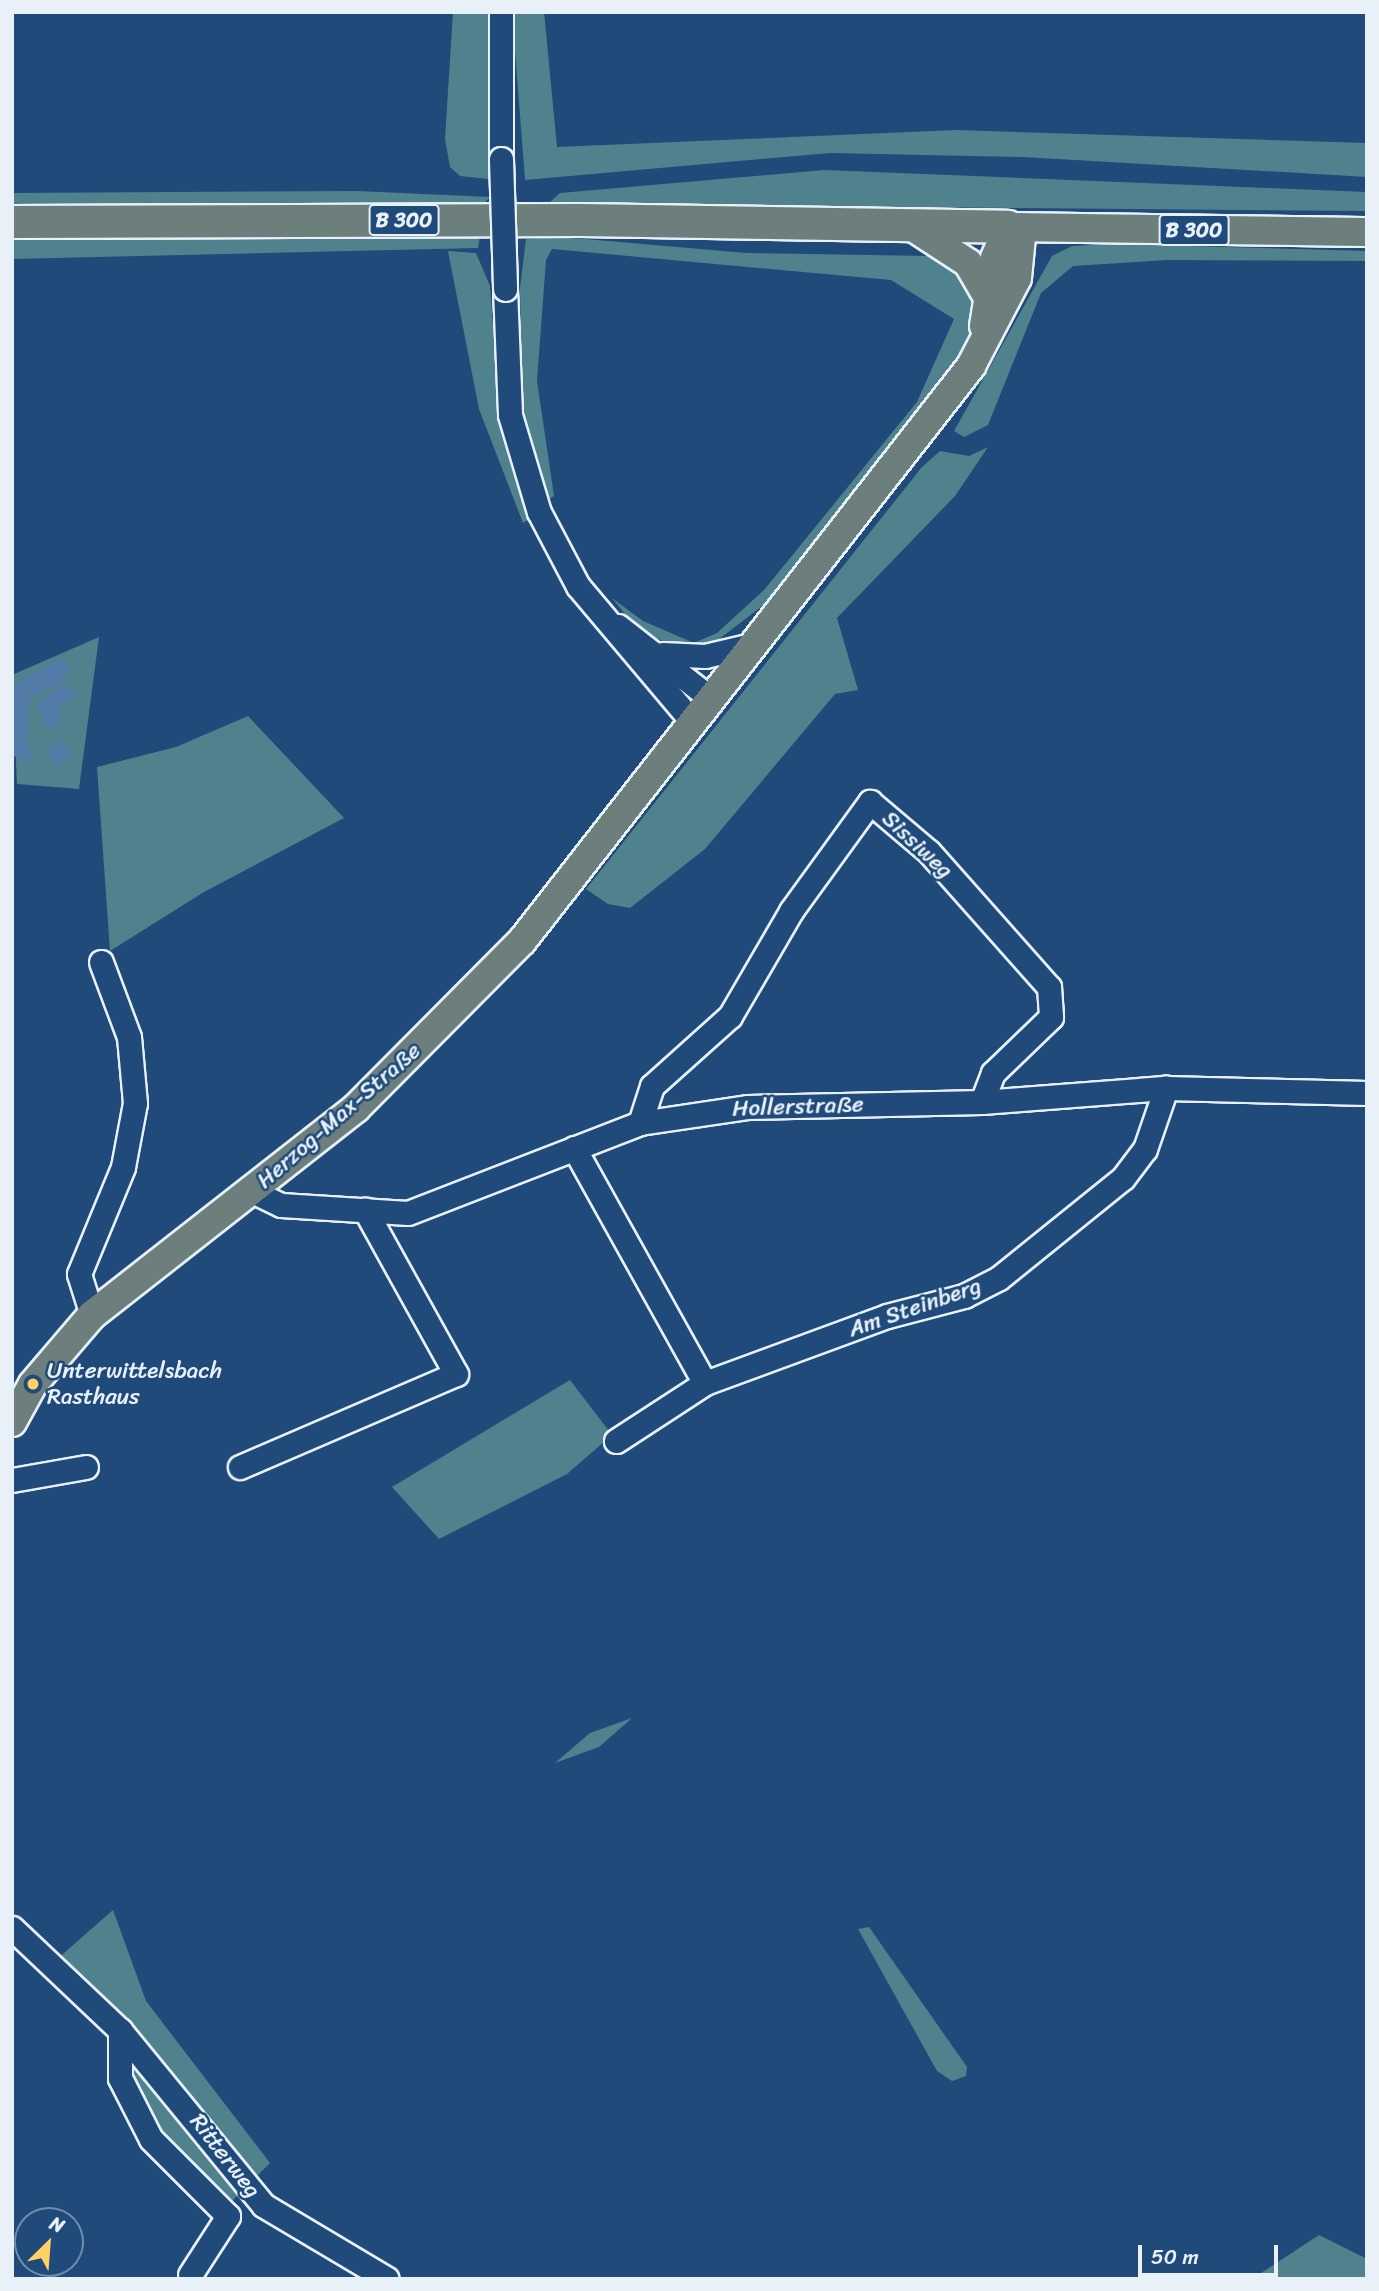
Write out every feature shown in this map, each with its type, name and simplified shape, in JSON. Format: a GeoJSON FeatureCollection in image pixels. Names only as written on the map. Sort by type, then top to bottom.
{"type":"FeatureCollection","features":[{"type":"Feature","properties":{"kind":"highway","name":"B 300"},"geometry":{"type":"LineString","coordinates":[[12,222],[580,220],[1015,227]]}},
{"type":"Feature","properties":{"kind":"main road"},"geometry":{"type":"LineString","coordinates":[[913,227],[968,263],[990,301]]}},
{"type":"Feature","properties":{"kind":"main road"},"geometry":{"type":"LineString","coordinates":[[971,366],[990,301],[995,258],[1015,227]]}},
{"type":"Feature","properties":{"kind":"main road"},"geometry":{"type":"LineString","coordinates":[[971,366],[1017,278],[1015,227]]}},
{"type":"Feature","properties":{"kind":"main road","name":"B 300"},"geometry":{"type":"LineString","coordinates":[[1015,227],[1367,232]]}},
{"type":"Feature","properties":{"kind":"main road","name":"Herzog-Max-Straße"},"geometry":{"type":"LineString","coordinates":[[12,1422],[33,1384],[92,1315],[356,1108],[479,988],[971,366]]}},
{"type":"Feature","properties":{"kind":"street"},"geometry":{"type":"LineString","coordinates":[[501,12],[504,358],[523,463],[556,550],[596,609],[691,720]]}},
{"type":"Feature","properties":{"kind":"street"},"geometry":{"type":"LineString","coordinates":[[596,609],[661,654],[709,697]]}},
{"type":"Feature","properties":{"kind":"street"},"geometry":{"type":"LineString","coordinates":[[661,654],[705,656],[751,645]]}},
{"type":"Feature","properties":{"kind":"street","name":"Sissiweg"},"geometry":{"type":"LineString","coordinates":[[640,1123],[652,1086],[730,1016],[790,911],[870,802],[929,852],[1049,987],[1051,1017],[993,1073],[982,1102]]}},
{"type":"Feature","properties":{"kind":"street"},"geometry":{"type":"LineString","coordinates":[[92,1315],[79,1274],[123,1167],[135,1102],[129,1037],[102,962]]}},
{"type":"Feature","properties":{"kind":"street","name":"Hollerstraße"},"geometry":{"type":"LineString","coordinates":[[251,1191],[281,1205],[408,1213],[640,1123],[747,1107],[982,1102],[1166,1088],[1367,1093]]}},
{"type":"Feature","properties":{"kind":"street","name":"Am Steinberg"},"geometry":{"type":"LineString","coordinates":[[615,1441],[705,1383],[887,1316],[964,1296],[999,1278],[1124,1178],[1145,1149],[1166,1088]]}},
{"type":"Feature","properties":{"kind":"street"},"geometry":{"type":"LineString","coordinates":[[573,1148],[705,1383]]}},
{"type":"Feature","properties":{"kind":"street"},"geometry":{"type":"LineString","coordinates":[[240,1467],[456,1374],[365,1210]]}},
{"type":"Feature","properties":{"kind":"street"},"geometry":{"type":"LineString","coordinates":[[12,1480],[86,1467]]}},
{"type":"Feature","properties":{"kind":"street","name":"Ritterweg"},"geometry":{"type":"LineString","coordinates":[[12,1928],[120,2030],[263,2205],[387,2279]]}},
{"type":"Feature","properties":{"kind":"street","name":"Ritterweg"},"geometry":{"type":"LineString","coordinates":[[120,2030],[120,2078],[151,2139],[228,2216],[190,2275]]}},
{"type":"Feature","properties":{"kind":"green space"},"geometry":{"type":"Polygon","coordinates":[[[453,12],[494,12],[488,179],[460,176],[450,167],[445,139],[453,12]]]}},
{"type":"Feature","properties":{"kind":"green space"},"geometry":{"type":"Polygon","coordinates":[[[512,12],[544,12],[557,147],[956,130],[1367,143],[1367,177],[1023,157],[830,153],[525,180],[512,12]]]}},
{"type":"Feature","properties":{"kind":"green space"},"geometry":{"type":"Polygon","coordinates":[[[824,170],[1367,192],[1367,211],[548,204],[560,193],[824,170]]]}},
{"type":"Feature","properties":{"kind":"green space"},"geometry":{"type":"Polygon","coordinates":[[[357,191],[490,197],[480,208],[126,205],[12,213],[12,193],[357,191]]]}},
{"type":"Feature","properties":{"kind":"green space"},"geometry":{"type":"Polygon","coordinates":[[[12,236],[480,236],[478,248],[12,259],[12,236]]]}},
{"type":"Feature","properties":{"kind":"green space"},"geometry":{"type":"Polygon","coordinates":[[[562,237],[746,253],[931,256],[951,260],[976,282],[977,327],[962,362],[810,555],[765,604],[706,649],[682,650],[637,629],[612,598],[643,621],[694,643],[717,633],[764,590],[917,402],[954,319],[891,280],[552,249],[546,260],[537,381],[554,496],[545,502],[522,413],[520,288],[526,239],[562,237]]]}},
{"type":"Feature","properties":{"kind":"green space"},"geometry":{"type":"Polygon","coordinates":[[[1115,244],[1367,251],[1367,261],[1167,260],[1073,266],[1041,293],[988,425],[964,437],[954,431],[1052,256],[1072,246],[1115,244]]]}},
{"type":"Feature","properties":{"kind":"green space"},"geometry":{"type":"Polygon","coordinates":[[[448,251],[476,253],[490,286],[500,414],[531,518],[523,523],[479,409],[448,251]]]}},
{"type":"Feature","properties":{"kind":"green space"},"geometry":{"type":"Polygon","coordinates":[[[988,447],[955,496],[837,618],[858,690],[835,694],[705,849],[630,908],[608,904],[586,889],[922,467],[940,451],[969,456],[988,447]]]}},
{"type":"Feature","properties":{"kind":"green space"},"geometry":{"type":"Polygon","coordinates":[[[99,637],[79,789],[17,784],[12,675],[99,637]]]}},
{"type":"Feature","properties":{"kind":"green space"},"geometry":{"type":"Polygon","coordinates":[[[248,716],[344,818],[204,892],[110,951],[97,767],[176,747],[248,716]]]}},
{"type":"Feature","properties":{"kind":"green space"},"geometry":{"type":"Polygon","coordinates":[[[570,1380],[612,1435],[567,1474],[439,1539],[392,1487],[570,1380]]]}},
{"type":"Feature","properties":{"kind":"green space"},"geometry":{"type":"Polygon","coordinates":[[[632,1718],[599,1747],[555,1763],[590,1733],[632,1718]]]}},
{"type":"Feature","properties":{"kind":"green space"},"geometry":{"type":"Polygon","coordinates":[[[113,1910],[146,2001],[270,2163],[257,2176],[56,1960],[113,1910]]]}},
{"type":"Feature","properties":{"kind":"green space"},"geometry":{"type":"Polygon","coordinates":[[[869,1927],[967,2067],[966,2076],[952,2081],[937,2071],[858,1929],[869,1927]]]}},
{"type":"Feature","properties":{"kind":"green space"},"geometry":{"type":"Polygon","coordinates":[[[125,2054],[248,2185],[228,2205],[151,2122],[125,2078],[125,2054]]]}},
{"type":"Feature","properties":{"kind":"green space"},"geometry":{"type":"Polygon","coordinates":[[[1319,2235],[1367,2259],[1367,2279],[1252,2279],[1319,2235]]]}},
{"type":"Feature","properties":{"kind":"water"},"geometry":{"type":"Polygon","coordinates":[[[63,658],[70,670],[62,682],[30,698],[26,738],[32,761],[22,762],[12,754],[12,685],[63,658]]]}},
{"type":"Feature","properties":{"kind":"water"},"geometry":{"type":"Polygon","coordinates":[[[59,686],[71,687],[75,696],[69,703],[61,700],[59,727],[48,731],[37,704],[59,686]]]}},
{"type":"Feature","properties":{"kind":"water"},"geometry":{"type":"Polygon","coordinates":[[[59,743],[66,746],[69,753],[66,760],[59,763],[52,760],[49,753],[52,746],[59,743]]]}},
{"type":"Feature","properties":{"kind":"place","name":"Unterwittelsbach Rasthaus"},"geometry":{"type":"Point","coordinates":[33,1384]}}]}
